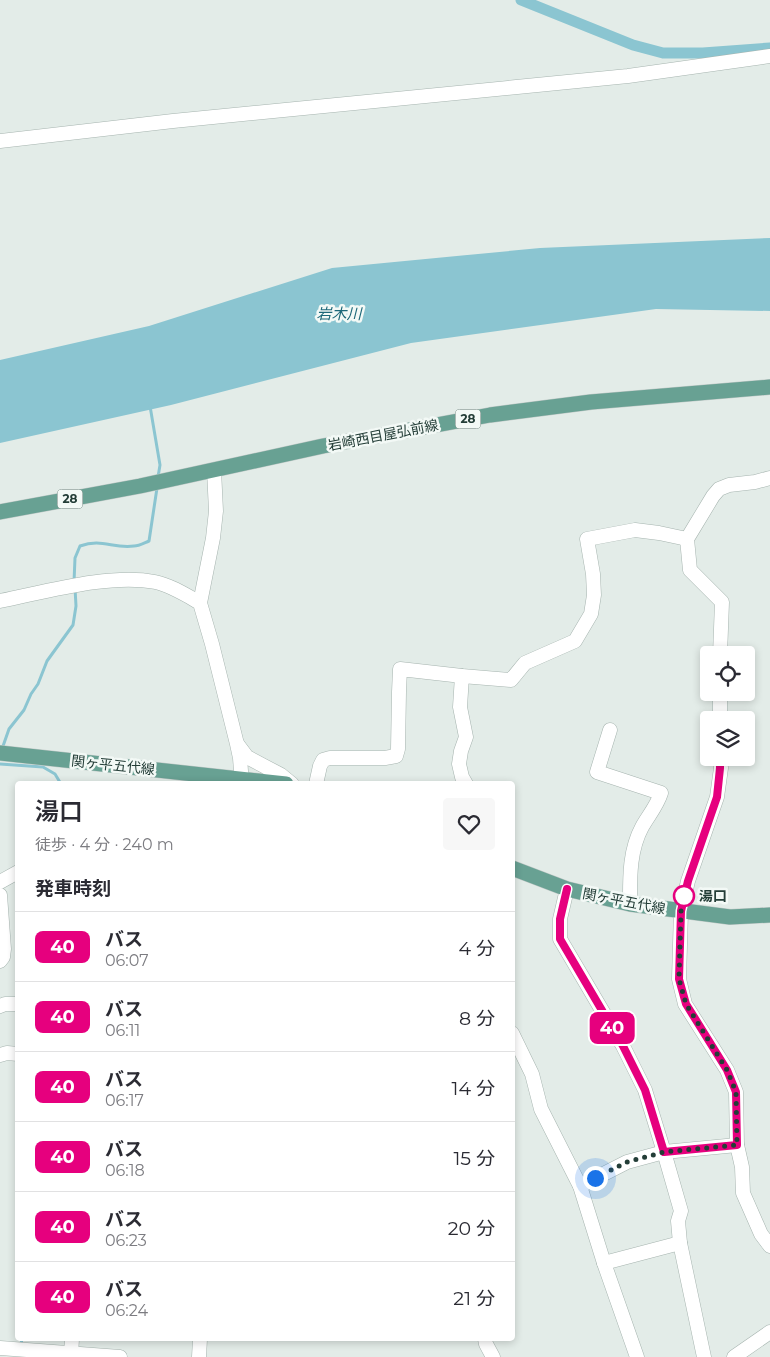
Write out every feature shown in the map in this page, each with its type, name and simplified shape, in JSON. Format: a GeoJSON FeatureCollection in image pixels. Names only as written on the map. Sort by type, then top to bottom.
{"type":"FeatureCollection","features":[{"type":"Feature","properties":{"kind":"main road","name":"岩崎西目屋弘前線"},"geometry":{"type":"LineString","coordinates":[[0,512],[140,486],[322,446],[507,413],[591,402],[770,387]]}},
{"type":"Feature","properties":{"kind":"main road","name":"関ヶ平五代線"},"geometry":{"type":"LineString","coordinates":[[4,753],[242,781]]}},
{"type":"Feature","properties":{"kind":"main road","name":"関ヶ平五代線"},"geometry":{"type":"LineString","coordinates":[[515,869],[567,889],[630,904],[730,917],[770,915]]}},
{"type":"Feature","properties":{"kind":"street"},"geometry":{"type":"LineString","coordinates":[[0,141],[173,121],[628,76],[770,56]]}},
{"type":"Feature","properties":{"kind":"street"},"geometry":{"type":"LineString","coordinates":[[214,470],[216,511],[214,538],[200,603],[237,744],[242,781]]}},
{"type":"Feature","properties":{"kind":"street"},"geometry":{"type":"LineString","coordinates":[[720,646],[722,602],[690,570],[687,539],[719,489],[730,485],[770,478]]}},
{"type":"Feature","properties":{"kind":"street"},"geometry":{"type":"LineString","coordinates":[[317,781],[323,760],[330,758],[385,758],[396,756],[398,749],[400,669],[511,680],[525,663],[575,642],[591,614],[594,595],[587,539],[635,530],[659,532],[687,539]]}},
{"type":"Feature","properties":{"kind":"street"},"geometry":{"type":"LineString","coordinates":[[0,601],[82,584],[111,580],[134,580],[156,582],[200,603]]}},
{"type":"Feature","properties":{"kind":"street"},"geometry":{"type":"LineString","coordinates":[[462,676],[460,707],[466,736],[459,764],[464,781]]}},
{"type":"Feature","properties":{"kind":"street"},"geometry":{"type":"LineString","coordinates":[[610,730],[598,772],[661,793],[659,800],[641,828],[633,847],[630,904]]}},
{"type":"Feature","properties":{"kind":"street"},"geometry":{"type":"LineString","coordinates":[[237,744],[247,756],[288,781]]}},
{"type":"Feature","properties":{"kind":"street"},"geometry":{"type":"LineString","coordinates":[[720,766],[717,797],[688,881],[681,911],[679,979],[686,1004],[727,1070],[736,1092],[737,1145],[742,1167],[743,1193],[770,1246]]}},
{"type":"Feature","properties":{"kind":"street"},"geometry":{"type":"LineString","coordinates":[[0,882],[15,874]]}},
{"type":"Feature","properties":{"kind":"street"},"geometry":{"type":"LineString","coordinates":[[567,889],[560,919],[560,939],[623,1046],[645,1090],[681,1211],[678,1221],[680,1242],[704,1357]]}},
{"type":"Feature","properties":{"kind":"street"},"geometry":{"type":"LineString","coordinates":[[0,895],[4,949],[3,957],[0,960]]}},
{"type":"Feature","properties":{"kind":"street"},"geometry":{"type":"LineString","coordinates":[[515,1039],[532,1074],[541,1109],[580,1186],[636,1357]]}},
{"type":"Feature","properties":{"kind":"street"},"geometry":{"type":"LineString","coordinates":[[0,1055],[15,1054]]}},
{"type":"Feature","properties":{"kind":"street"},"geometry":{"type":"LineString","coordinates":[[580,1186],[627,1162],[664,1152],[737,1145]]}},
{"type":"Feature","properties":{"kind":"street"},"geometry":{"type":"LineString","coordinates":[[604,1264],[680,1242]]}},
{"type":"Feature","properties":{"kind":"street"},"geometry":{"type":"LineString","coordinates":[[734,1357],[770,1332]]}},
{"type":"Feature","properties":{"kind":"street"},"geometry":{"type":"LineString","coordinates":[[71,1354],[72,1341]]}},
{"type":"Feature","properties":{"kind":"street"},"geometry":{"type":"LineString","coordinates":[[199,1357],[200,1341]]}},
{"type":"Feature","properties":{"kind":"street"},"geometry":{"type":"LineString","coordinates":[[485,1341],[493,1357]]}},
{"type":"Feature","properties":{"kind":"street"},"geometry":{"type":"LineString","coordinates":[[0,1348],[120,1357]]}},
{"type":"Feature","properties":{"kind":"water","name":"岩木川"},"geometry":{"type":"Polygon","coordinates":[[[770,238],[770,311],[656,309],[411,343],[171,405],[0,443],[0,360],[149,326],[332,268],[540,248],[770,238]]]}},
{"type":"Feature","properties":{"kind":"waterway"},"geometry":{"type":"LineString","coordinates":[[521,0],[633,45],[663,53],[703,53],[770,48]]}},
{"type":"Feature","properties":{"kind":"waterway"},"geometry":{"type":"LineString","coordinates":[[150,406],[160,465],[158,477]]}},
{"type":"Feature","properties":{"kind":"waterway"},"geometry":{"type":"LineString","coordinates":[[74,582],[75,558],[80,546],[101,543],[127,547],[149,541],[157,488]]}},
{"type":"Feature","properties":{"kind":"waterway"},"geometry":{"type":"LineString","coordinates":[[2,749],[9,729],[24,710],[38,684],[47,661],[73,625],[76,606],[75,588]]}},
{"type":"Feature","properties":{"kind":"waterway"},"geometry":{"type":"LineString","coordinates":[[0,764],[43,767],[55,774],[59,781]]}},
{"type":"Feature","properties":{"kind":"bus line","name":"40"},"geometry":{"type":"LineString","coordinates":[[567,889],[560,919],[560,939],[623,1046],[645,1090],[664,1152],[737,1145],[736,1092],[727,1070],[686,1004],[679,979],[681,911],[688,881],[717,797],[720,766]]}},
{"type":"Feature","properties":{"kind":"place","name":"湯口"},"geometry":{"type":"Point","coordinates":[684,896]}},
{"type":"Feature","properties":{"kind":"route"},"geometry":{"type":"LineString","coordinates":[[595,1178],[627,1162],[664,1152],[737,1145],[736,1092],[727,1070],[686,1004],[679,979],[681,911],[684,896]]}}]}
